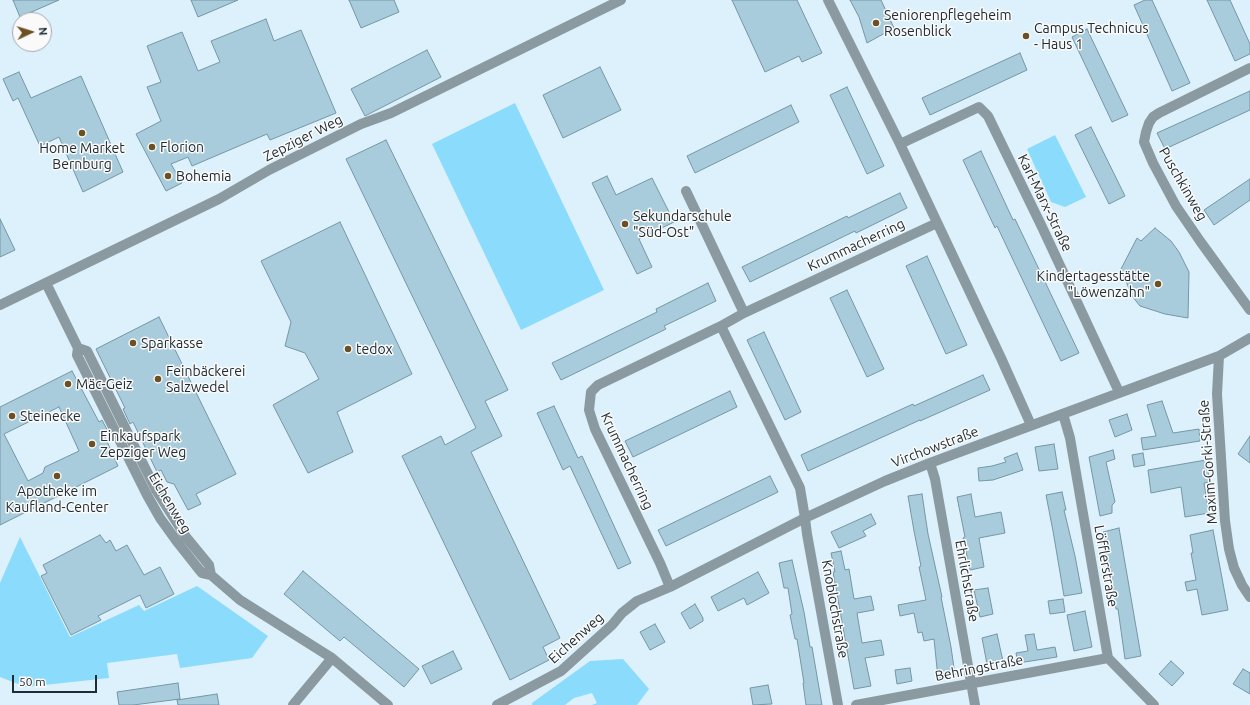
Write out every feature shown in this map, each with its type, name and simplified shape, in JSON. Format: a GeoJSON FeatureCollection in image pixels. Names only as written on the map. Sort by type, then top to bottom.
{"type":"FeatureCollection","features":[{"type":"Feature","properties":{"kind":"street","name":"Zepziger Weg"},"geometry":{"type":"LineString","coordinates":[[0,305],[219,199],[268,170],[361,124],[391,113],[621,0]]}},
{"type":"Feature","properties":{"kind":"street"},"geometry":{"type":"LineString","coordinates":[[828,0],[900,144],[1031,425]]}},
{"type":"Feature","properties":{"kind":"street","name":"Puschkinweg"},"geometry":{"type":"LineString","coordinates":[[1250,68],[1153,117],[1146,132],[1144,142],[1153,163],[1176,206],[1250,310]]}},
{"type":"Feature","properties":{"kind":"street","name":"Karl-Marx-Straße"},"geometry":{"type":"LineString","coordinates":[[900,144],[979,107],[988,116],[1119,392]]}},
{"type":"Feature","properties":{"kind":"street"},"geometry":{"type":"LineString","coordinates":[[686,191],[744,313]]}},
{"type":"Feature","properties":{"kind":"street","name":"Krummacherring"},"geometry":{"type":"LineString","coordinates":[[670,586],[595,429],[589,410],[591,392],[598,384],[721,326],[744,313],[937,223]]}},
{"type":"Feature","properties":{"kind":"street","name":"Eichenweg"},"geometry":{"type":"LineString","coordinates":[[46,283],[78,348],[87,351],[156,490],[182,532],[209,565],[211,575],[240,600],[332,658],[388,705]]}},
{"type":"Feature","properties":{"kind":"street"},"geometry":{"type":"LineString","coordinates":[[721,326],[800,488],[805,518]]}},
{"type":"Feature","properties":{"kind":"street"},"geometry":{"type":"LineString","coordinates":[[1219,356],[1250,338]]}},
{"type":"Feature","properties":{"kind":"street","name":"Virchowstraße"},"geometry":{"type":"LineString","coordinates":[[670,586],[805,518],[885,481],[1119,392],[1219,356]]}},
{"type":"Feature","properties":{"kind":"street","name":"Maxim-Gorki-Straße"},"geometry":{"type":"LineString","coordinates":[[1219,356],[1217,394],[1225,522],[1229,550],[1234,568],[1242,585],[1250,597]]}},
{"type":"Feature","properties":{"kind":"street","name":"Löfflerstraße"},"geometry":{"type":"LineString","coordinates":[[1063,414],[1070,438],[1108,658]]}},
{"type":"Feature","properties":{"kind":"street","name":"Ehrlichstraße"},"geometry":{"type":"LineString","coordinates":[[930,463],[935,479],[975,705]]}},
{"type":"Feature","properties":{"kind":"street","name":"Knoblochstraße"},"geometry":{"type":"LineString","coordinates":[[805,518],[806,534],[838,705]]}},
{"type":"Feature","properties":{"kind":"street","name":"Eichenweg"},"geometry":{"type":"LineString","coordinates":[[497,705],[554,676],[637,601],[670,586]]}},
{"type":"Feature","properties":{"kind":"street"},"geometry":{"type":"LineString","coordinates":[[293,705],[332,658]]}},
{"type":"Feature","properties":{"kind":"street"},"geometry":{"type":"LineString","coordinates":[[1108,658],[1154,705]]}},
{"type":"Feature","properties":{"kind":"street","name":"Behringstraße"},"geometry":{"type":"LineString","coordinates":[[856,705],[1108,658]]}},
{"type":"Feature","properties":{"kind":"shaded area"},"geometry":{"type":"Polygon","coordinates":[[[515,103],[604,290],[521,330],[432,144],[515,103]]]}},
{"type":"Feature","properties":{"kind":"shaded area"},"geometry":{"type":"Polygon","coordinates":[[[1055,135],[1086,197],[1065,207],[1051,202],[1027,149],[1055,135]]]}},
{"type":"Feature","properties":{"kind":"shaded area"},"geometry":{"type":"Polygon","coordinates":[[[20,537],[70,637],[139,605],[144,611],[197,586],[268,636],[252,658],[180,668],[177,654],[107,663],[109,678],[26,687],[0,677],[0,583],[20,537]]]}},
{"type":"Feature","properties":{"kind":"shaded area"},"geometry":{"type":"Polygon","coordinates":[[[623,659],[649,689],[637,705],[592,705],[597,703],[592,693],[574,698],[565,705],[532,705],[532,703],[590,661],[623,659]]]}},
{"type":"Feature","properties":{"kind":"building"},"geometry":{"type":"Polygon","coordinates":[[[13,0],[59,0],[31,12],[18,12],[13,0]]]}},
{"type":"Feature","properties":{"kind":"building"},"geometry":{"type":"Polygon","coordinates":[[[191,0],[238,0],[198,17],[191,0]]]}},
{"type":"Feature","properties":{"kind":"building"},"geometry":{"type":"Polygon","coordinates":[[[349,0],[394,0],[399,12],[361,28],[349,0]]]}},
{"type":"Feature","properties":{"kind":"building"},"geometry":{"type":"Polygon","coordinates":[[[732,0],[797,0],[822,53],[802,62],[799,56],[765,72],[732,0]]]}},
{"type":"Feature","properties":{"kind":"building","name":"Seniorenpflegeheim Rosenblick"},"geometry":{"type":"Polygon","coordinates":[[[850,0],[881,0],[894,28],[867,43],[859,17],[850,0]]]}},
{"type":"Feature","properties":{"kind":"building"},"geometry":{"type":"Polygon","coordinates":[[[1145,0],[1152,0],[1190,83],[1172,91],[1134,5],[1145,0]]]}},
{"type":"Feature","properties":{"kind":"building"},"geometry":{"type":"Polygon","coordinates":[[[1207,0],[1230,0],[1250,44],[1250,54],[1235,61],[1207,0]]]}},
{"type":"Feature","properties":{"kind":"building"},"geometry":{"type":"Polygon","coordinates":[[[266,19],[274,41],[301,30],[336,113],[270,140],[267,134],[192,166],[188,157],[171,164],[182,183],[166,191],[136,134],[161,121],[147,87],[161,82],[147,46],[182,32],[198,71],[220,62],[211,41],[266,19]]]}},
{"type":"Feature","properties":{"kind":"building"},"geometry":{"type":"Polygon","coordinates":[[[1087,29],[1128,115],[1112,122],[1072,37],[1087,29]]]}},
{"type":"Feature","properties":{"kind":"building"},"geometry":{"type":"Polygon","coordinates":[[[427,50],[441,77],[365,116],[351,89],[427,50]]]}},
{"type":"Feature","properties":{"kind":"building"},"geometry":{"type":"Polygon","coordinates":[[[1020,53],[1027,70],[930,115],[922,98],[1020,53]]]}},
{"type":"Feature","properties":{"kind":"building"},"geometry":{"type":"Polygon","coordinates":[[[600,67],[621,110],[563,138],[543,95],[600,67]]]}},
{"type":"Feature","properties":{"kind":"building","name":"Home Market Bernburg"},"geometry":{"type":"Polygon","coordinates":[[[19,72],[31,98],[81,76],[123,172],[83,192],[59,137],[40,146],[18,98],[13,101],[3,79],[19,72]]]}},
{"type":"Feature","properties":{"kind":"building"},"geometry":{"type":"Polygon","coordinates":[[[847,87],[884,166],[867,174],[830,95],[847,87]]]}},
{"type":"Feature","properties":{"kind":"building"},"geometry":{"type":"Polygon","coordinates":[[[1250,91],[1250,110],[1165,149],[1157,133],[1250,91]]]}},
{"type":"Feature","properties":{"kind":"building"},"geometry":{"type":"Polygon","coordinates":[[[791,105],[799,122],[695,173],[687,156],[791,105]]]}},
{"type":"Feature","properties":{"kind":"building"},"geometry":{"type":"Polygon","coordinates":[[[1091,127],[1125,196],[1109,204],[1075,135],[1091,127]]]}},
{"type":"Feature","properties":{"kind":"building"},"geometry":{"type":"Polygon","coordinates":[[[386,140],[508,390],[485,401],[502,436],[471,452],[560,638],[543,647],[549,660],[510,680],[402,456],[441,436],[445,445],[476,428],[346,159],[386,140]]]}},
{"type":"Feature","properties":{"kind":"building"},"geometry":{"type":"Polygon","coordinates":[[[981,151],[1013,220],[1015,219],[1079,353],[1061,361],[997,226],[995,228],[963,160],[981,151]]]}},
{"type":"Feature","properties":{"kind":"building","name":"Sekundarschule \"Süd-Ost\""},"geometry":{"type":"Polygon","coordinates":[[[607,176],[616,195],[652,178],[674,222],[639,239],[652,267],[637,274],[592,183],[607,176]]]}},
{"type":"Feature","properties":{"kind":"building"},"geometry":{"type":"Polygon","coordinates":[[[1250,179],[1250,200],[1214,225],[1204,210],[1250,179]]]}},
{"type":"Feature","properties":{"kind":"building"},"geometry":{"type":"Polygon","coordinates":[[[900,193],[907,208],[856,233],[855,231],[750,282],[742,267],[847,216],[848,218],[900,193]]]}},
{"type":"Feature","properties":{"kind":"building"},"geometry":{"type":"Polygon","coordinates":[[[0,219],[15,250],[0,257],[0,219]]]}},
{"type":"Feature","properties":{"kind":"building","name":"tedox"},"geometry":{"type":"Polygon","coordinates":[[[340,222],[412,374],[337,412],[353,452],[308,473],[273,405],[319,379],[305,353],[285,346],[291,322],[261,261],[340,222]]]}},
{"type":"Feature","properties":{"kind":"building","name":"Kindertagesstätte \"Löwenzahn\""},"geometry":{"type":"Polygon","coordinates":[[[1155,228],[1171,241],[1179,252],[1189,272],[1188,318],[1165,314],[1140,306],[1132,296],[1121,269],[1137,238],[1141,241],[1155,228]]]}},
{"type":"Feature","properties":{"kind":"building"},"geometry":{"type":"Polygon","coordinates":[[[927,256],[967,345],[946,354],[906,266],[927,256]]]}},
{"type":"Feature","properties":{"kind":"building"},"geometry":{"type":"Polygon","coordinates":[[[708,283],[716,301],[664,326],[666,329],[561,380],[552,363],[657,312],[656,309],[708,283]]]}},
{"type":"Feature","properties":{"kind":"building"},"geometry":{"type":"Polygon","coordinates":[[[847,290],[884,369],[867,377],[830,298],[847,290]]]}},
{"type":"Feature","properties":{"kind":"building"},"geometry":{"type":"Polygon","coordinates":[[[159,317],[236,474],[196,494],[201,504],[188,510],[174,484],[167,482],[161,470],[157,472],[133,422],[130,424],[123,409],[125,408],[96,349],[159,317]]]}},
{"type":"Feature","properties":{"kind":"building"},"geometry":{"type":"Polygon","coordinates":[[[764,332],[801,412],[785,420],[747,340],[764,332]]]}},
{"type":"Feature","properties":{"kind":"building","name":"Einkaufspark Zepziger Weg"},"geometry":{"type":"Polygon","coordinates":[[[72,371],[99,422],[102,420],[110,435],[105,437],[118,466],[0,525],[0,407],[72,371]],[[59,407],[4,434],[28,481],[43,473],[45,467],[79,451],[59,407]]]}},
{"type":"Feature","properties":{"kind":"building"},"geometry":{"type":"Polygon","coordinates":[[[983,375],[990,390],[808,471],[801,455],[913,404],[914,406],[983,375]]]}},
{"type":"Feature","properties":{"kind":"building"},"geometry":{"type":"Polygon","coordinates":[[[730,391],[737,407],[633,457],[625,441],[730,391]]]}},
{"type":"Feature","properties":{"kind":"building"},"geometry":{"type":"Polygon","coordinates":[[[1162,401],[1173,433],[1199,429],[1200,441],[1143,450],[1141,438],[1156,436],[1147,405],[1162,401]]]}},
{"type":"Feature","properties":{"kind":"building"},"geometry":{"type":"Polygon","coordinates":[[[554,406],[578,458],[582,456],[631,563],[618,569],[570,466],[563,470],[537,413],[554,406]]]}},
{"type":"Feature","properties":{"kind":"building"},"geometry":{"type":"Polygon","coordinates":[[[1127,414],[1132,430],[1115,437],[1109,420],[1127,414]]]}},
{"type":"Feature","properties":{"kind":"building"},"geometry":{"type":"Polygon","coordinates":[[[1250,436],[1250,463],[1238,454],[1250,436]]]}},
{"type":"Feature","properties":{"kind":"building"},"geometry":{"type":"Polygon","coordinates":[[[1054,444],[1058,469],[1039,471],[1035,447],[1054,444]]]}},
{"type":"Feature","properties":{"kind":"building"},"geometry":{"type":"Polygon","coordinates":[[[1113,450],[1115,459],[1106,462],[1115,502],[1112,505],[1112,513],[1100,516],[1089,457],[1113,450]]]}},
{"type":"Feature","properties":{"kind":"building"},"geometry":{"type":"Polygon","coordinates":[[[1017,453],[1023,470],[993,480],[979,481],[978,468],[1006,462],[1004,458],[1017,453]]]}},
{"type":"Feature","properties":{"kind":"building"},"geometry":{"type":"Polygon","coordinates":[[[1143,453],[1145,465],[1134,467],[1132,455],[1143,453]]]}},
{"type":"Feature","properties":{"kind":"building"},"geometry":{"type":"Polygon","coordinates":[[[1206,460],[1210,482],[1204,483],[1209,513],[1185,517],[1181,487],[1151,493],[1148,470],[1206,460]]]}},
{"type":"Feature","properties":{"kind":"building"},"geometry":{"type":"Polygon","coordinates":[[[770,476],[778,492],[666,546],[658,530],[770,476]]]}},
{"type":"Feature","properties":{"kind":"building"},"geometry":{"type":"Polygon","coordinates":[[[1062,492],[1066,510],[1064,510],[1082,593],[1064,596],[1046,495],[1062,492]]]}},
{"type":"Feature","properties":{"kind":"building"},"geometry":{"type":"Polygon","coordinates":[[[922,494],[928,534],[942,597],[955,675],[938,678],[934,639],[924,641],[922,632],[918,633],[914,613],[900,616],[898,605],[926,600],[919,567],[921,566],[908,496],[922,494]]]}},
{"type":"Feature","properties":{"kind":"building"},"geometry":{"type":"Polygon","coordinates":[[[971,494],[975,517],[1001,512],[1005,533],[979,538],[984,567],[970,570],[963,538],[965,537],[957,497],[971,494]]]}},
{"type":"Feature","properties":{"kind":"building"},"geometry":{"type":"Polygon","coordinates":[[[871,514],[876,524],[863,531],[866,536],[839,548],[831,532],[871,514]]]}},
{"type":"Feature","properties":{"kind":"building"},"geometry":{"type":"Polygon","coordinates":[[[1119,528],[1141,656],[1125,659],[1118,609],[1116,609],[1110,565],[1108,565],[1103,532],[1119,528]]]}},
{"type":"Feature","properties":{"kind":"building"},"geometry":{"type":"Polygon","coordinates":[[[1213,530],[1228,610],[1202,615],[1197,589],[1187,591],[1185,582],[1196,580],[1191,553],[1193,553],[1190,535],[1213,530]]]}},
{"type":"Feature","properties":{"kind":"building"},"geometry":{"type":"Polygon","coordinates":[[[100,535],[106,543],[110,540],[116,551],[127,545],[144,575],[160,567],[174,594],[146,608],[140,595],[98,616],[101,620],[71,635],[41,576],[47,573],[43,565],[100,535]]]}},
{"type":"Feature","properties":{"kind":"building"},"geometry":{"type":"Polygon","coordinates":[[[841,551],[845,570],[849,569],[854,599],[871,596],[874,610],[857,613],[862,643],[881,640],[884,655],[865,658],[871,686],[854,689],[831,553],[841,551]]]}},
{"type":"Feature","properties":{"kind":"building"},"geometry":{"type":"Polygon","coordinates":[[[792,560],[804,612],[810,647],[812,647],[822,705],[806,705],[797,639],[795,639],[790,615],[792,614],[788,588],[784,588],[779,563],[792,560]]]}},
{"type":"Feature","properties":{"kind":"building"},"geometry":{"type":"Polygon","coordinates":[[[303,571],[419,669],[404,687],[344,637],[340,641],[284,594],[303,571]]]}},
{"type":"Feature","properties":{"kind":"building"},"geometry":{"type":"Polygon","coordinates":[[[758,572],[769,593],[747,605],[744,598],[718,611],[711,597],[758,572]]]}},
{"type":"Feature","properties":{"kind":"building"},"geometry":{"type":"Polygon","coordinates":[[[988,588],[993,614],[980,617],[974,590],[988,588]]]}},
{"type":"Feature","properties":{"kind":"building"},"geometry":{"type":"Polygon","coordinates":[[[1063,599],[1065,612],[1050,614],[1048,601],[1063,599]]]}},
{"type":"Feature","properties":{"kind":"building"},"geometry":{"type":"Polygon","coordinates":[[[695,604],[703,618],[703,621],[690,629],[681,613],[695,604]]]}},
{"type":"Feature","properties":{"kind":"building"},"geometry":{"type":"Polygon","coordinates":[[[1085,611],[1092,647],[1074,651],[1067,615],[1085,611]]]}},
{"type":"Feature","properties":{"kind":"building"},"geometry":{"type":"Polygon","coordinates":[[[655,624],[665,642],[650,650],[640,632],[655,624]]]}},
{"type":"Feature","properties":{"kind":"building"},"geometry":{"type":"Polygon","coordinates":[[[997,634],[1003,661],[987,664],[982,638],[997,634]]]}},
{"type":"Feature","properties":{"kind":"building"},"geometry":{"type":"Polygon","coordinates":[[[1034,634],[1037,650],[1055,647],[1057,657],[1018,663],[1016,653],[1028,651],[1025,635],[1034,634]]]}},
{"type":"Feature","properties":{"kind":"building"},"geometry":{"type":"Polygon","coordinates":[[[453,651],[462,669],[431,684],[422,666],[453,651]]]}},
{"type":"Feature","properties":{"kind":"building"},"geometry":{"type":"Polygon","coordinates":[[[1171,661],[1184,673],[1172,686],[1159,674],[1171,661]]]}},
{"type":"Feature","properties":{"kind":"building"},"geometry":{"type":"Polygon","coordinates":[[[910,668],[912,681],[897,684],[895,670],[910,668]]]}},
{"type":"Feature","properties":{"kind":"building"},"geometry":{"type":"Polygon","coordinates":[[[1243,669],[1250,673],[1250,694],[1233,684],[1243,669]]]}},
{"type":"Feature","properties":{"kind":"building"},"geometry":{"type":"Polygon","coordinates":[[[178,683],[180,699],[133,705],[119,705],[117,692],[178,683]]]}},
{"type":"Feature","properties":{"kind":"building"},"geometry":{"type":"Polygon","coordinates":[[[768,685],[772,704],[753,705],[750,688],[768,685]]]}},
{"type":"Feature","properties":{"kind":"building"},"geometry":{"type":"Polygon","coordinates":[[[217,694],[219,705],[178,705],[177,700],[217,694]]]}},
{"type":"Feature","properties":{"kind":"place","name":"Seniorenpflegeheim Rosenblick"},"geometry":{"type":"Point","coordinates":[876,23]}},
{"type":"Feature","properties":{"kind":"place","name":"Campus Technicus - Haus 1"},"geometry":{"type":"Point","coordinates":[1026,36]}},
{"type":"Feature","properties":{"kind":"place","name":"Home Market Bernburg"},"geometry":{"type":"Point","coordinates":[82,133]}},
{"type":"Feature","properties":{"kind":"place","name":"Florion"},"geometry":{"type":"Point","coordinates":[152,147]}},
{"type":"Feature","properties":{"kind":"place","name":"Bohemia"},"geometry":{"type":"Point","coordinates":[168,176]}},
{"type":"Feature","properties":{"kind":"place","name":"Sekundarschule \"Süd-Ost\""},"geometry":{"type":"Point","coordinates":[625,224]}},
{"type":"Feature","properties":{"kind":"place","name":"Kindertagesstätte \"Löwenzahn\""},"geometry":{"type":"Point","coordinates":[1158,284]}},
{"type":"Feature","properties":{"kind":"place","name":"Sparkasse"},"geometry":{"type":"Point","coordinates":[133,343]}},
{"type":"Feature","properties":{"kind":"place","name":"tedox"},"geometry":{"type":"Point","coordinates":[348,349]}},
{"type":"Feature","properties":{"kind":"place","name":"Feinbäckerei Salzwedel"},"geometry":{"type":"Point","coordinates":[158,379]}},
{"type":"Feature","properties":{"kind":"place","name":"Mäc-Geiz"},"geometry":{"type":"Point","coordinates":[68,384]}},
{"type":"Feature","properties":{"kind":"place","name":"Steinecke"},"geometry":{"type":"Point","coordinates":[12,416]}},
{"type":"Feature","properties":{"kind":"place","name":"Einkaufspark Zepziger Weg"},"geometry":{"type":"Point","coordinates":[92,444]}},
{"type":"Feature","properties":{"kind":"place","name":"Apotheke im Kaufland-Center"},"geometry":{"type":"Point","coordinates":[57,476]}}]}
